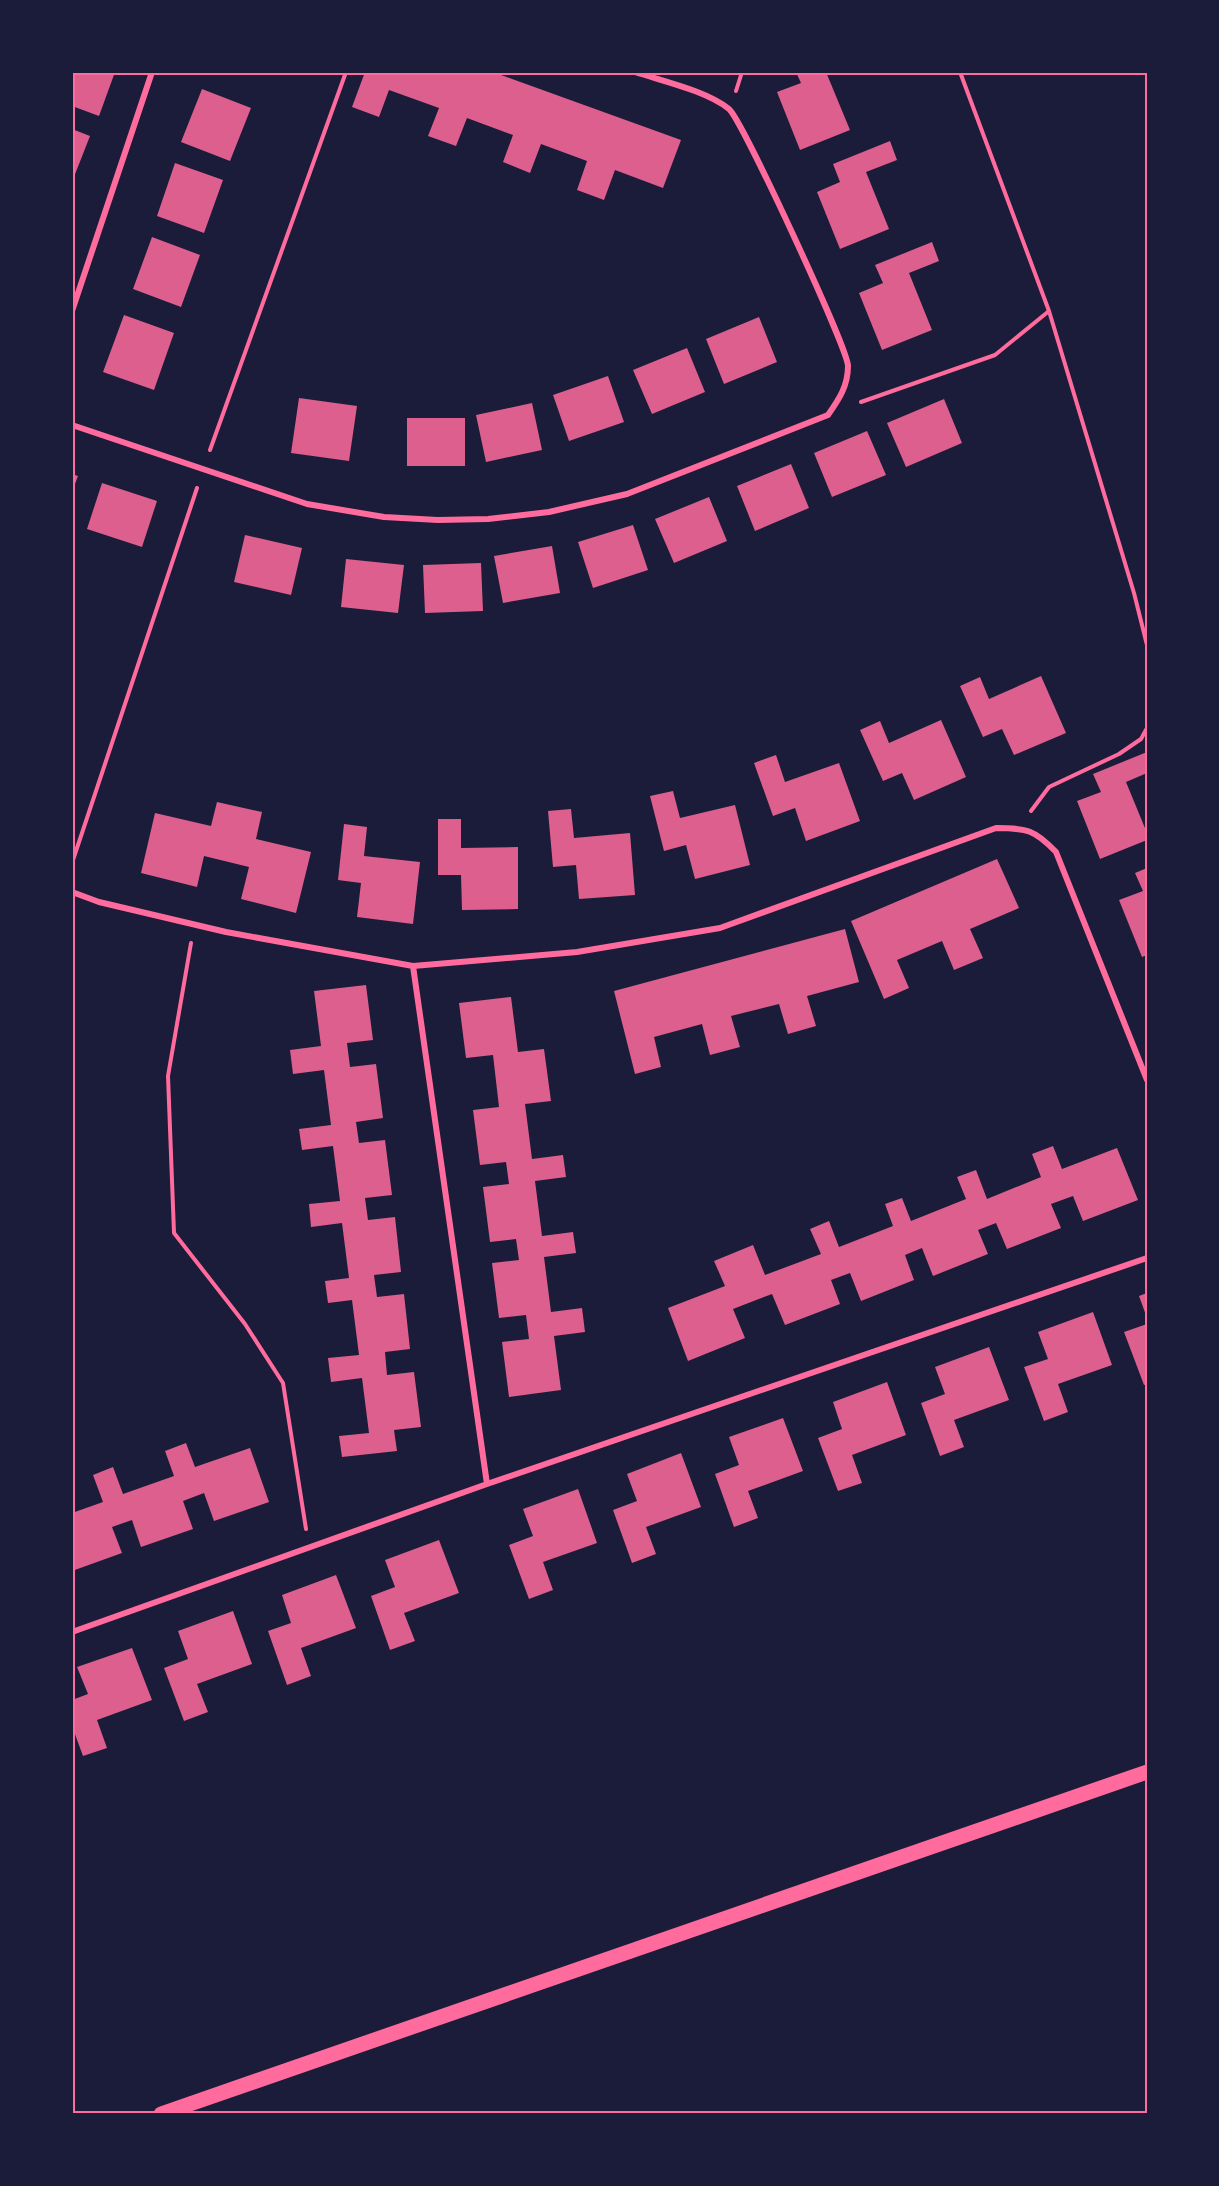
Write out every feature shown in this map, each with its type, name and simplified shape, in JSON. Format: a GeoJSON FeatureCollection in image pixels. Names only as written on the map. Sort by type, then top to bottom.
{"type":"FeatureCollection","features":[{"type":"Feature","properties":{"kind":"main road"},"geometry":{"type":"LineString","coordinates":[[161,2114],[1147,1772]]}},
{"type":"Feature","properties":{"kind":"street"},"geometry":{"type":"LineString","coordinates":[[72,311],[152,72]]}},
{"type":"Feature","properties":{"kind":"street"},"geometry":{"type":"LineString","coordinates":[[72,425],[307,504],[384,517],[438,520],[488,519],[549,512],[627,494],[828,415],[844,392],[848,364],[798,244],[744,132],[730,109],[706,97],[635,72]]}},
{"type":"Feature","properties":{"kind":"street"},"geometry":{"type":"LineString","coordinates":[[72,892],[99,902],[194,924],[413,966],[576,952],[720,928],[996,828],[1018,828],[1037,833],[1056,852],[1147,1080]]}},
{"type":"Feature","properties":{"kind":"street"},"geometry":{"type":"LineString","coordinates":[[413,966],[487,1484]]}},
{"type":"Feature","properties":{"kind":"street"},"geometry":{"type":"LineString","coordinates":[[72,1632],[487,1484],[1147,1258]]}},
{"type":"Feature","properties":{"kind":"path"},"geometry":{"type":"LineString","coordinates":[[960,72],[1049,311],[1134,592],[1147,645]]}},
{"type":"Feature","properties":{"kind":"path"},"geometry":{"type":"LineString","coordinates":[[828,415],[880,394],[995,355],[1049,311]]}},
{"type":"Feature","properties":{"kind":"path"},"geometry":{"type":"LineString","coordinates":[[1018,828],[1049,787],[1119,754],[1141,739],[1147,728]]}},
{"type":"Feature","properties":{"kind":"path"},"geometry":{"type":"LineString","coordinates":[[194,924],[168,1076],[174,1233],[245,1324],[283,1383],[309,1548]]}},
{"type":"Feature","properties":{"kind":"building"},"geometry":{"type":"Polygon","coordinates":[[[72,72],[115,72],[99,116],[72,106],[72,72]]]}},
{"type":"Feature","properties":{"kind":"building"},"geometry":{"type":"Polygon","coordinates":[[[365,72],[493,72],[681,140],[663,188],[615,170],[604,200],[577,190],[587,161],[541,144],[530,173],[503,162],[513,135],[467,118],[456,146],[428,136],[439,108],[389,90],[379,117],[352,107],[365,72]]]}},
{"type":"Feature","properties":{"kind":"building"},"geometry":{"type":"Polygon","coordinates":[[[796,72],[826,72],[850,130],[800,150],[777,92],[801,83],[796,72]]]}},
{"type":"Feature","properties":{"kind":"building"},"geometry":{"type":"Polygon","coordinates":[[[202,89],[251,108],[230,161],[181,142],[202,89]]]}},
{"type":"Feature","properties":{"kind":"building"},"geometry":{"type":"Polygon","coordinates":[[[72,129],[90,136],[72,182],[72,129]]]}},
{"type":"Feature","properties":{"kind":"building"},"geometry":{"type":"Polygon","coordinates":[[[890,141],[897,160],[866,172],[889,229],[840,249],[817,192],[840,182],[833,164],[890,141]]]}},
{"type":"Feature","properties":{"kind":"building"},"geometry":{"type":"Polygon","coordinates":[[[175,163],[223,180],[204,233],[157,216],[175,163]]]}},
{"type":"Feature","properties":{"kind":"building"},"geometry":{"type":"Polygon","coordinates":[[[152,237],[200,255],[181,307],[133,289],[152,237]]]}},
{"type":"Feature","properties":{"kind":"building"},"geometry":{"type":"Polygon","coordinates":[[[932,242],[939,261],[909,273],[932,330],[882,350],[859,293],[883,283],[875,265],[932,242]]]}},
{"type":"Feature","properties":{"kind":"building"},"geometry":{"type":"Polygon","coordinates":[[[124,315],[174,333],[154,390],[103,372],[124,315]]]}},
{"type":"Feature","properties":{"kind":"building"},"geometry":{"type":"Polygon","coordinates":[[[759,317],[777,362],[724,384],[706,339],[759,317]]]}},
{"type":"Feature","properties":{"kind":"building"},"geometry":{"type":"Polygon","coordinates":[[[687,348],[705,392],[652,414],[633,370],[687,348]]]}},
{"type":"Feature","properties":{"kind":"building"},"geometry":{"type":"Polygon","coordinates":[[[608,376],[624,422],[569,441],[553,395],[608,376]]]}},
{"type":"Feature","properties":{"kind":"building"},"geometry":{"type":"Polygon","coordinates":[[[299,398],[357,406],[349,461],[291,453],[299,398]]]}},
{"type":"Feature","properties":{"kind":"building"},"geometry":{"type":"Polygon","coordinates":[[[944,399],[962,443],[906,467],[887,423],[944,399]]]}},
{"type":"Feature","properties":{"kind":"building"},"geometry":{"type":"Polygon","coordinates":[[[532,403],[542,450],[486,462],[476,415],[532,403]]]}},
{"type":"Feature","properties":{"kind":"building"},"geometry":{"type":"Polygon","coordinates":[[[407,418],[465,418],[465,466],[407,466],[407,418]]]}},
{"type":"Feature","properties":{"kind":"building"},"geometry":{"type":"Polygon","coordinates":[[[867,431],[886,475],[832,497],[814,453],[867,431]]]}},
{"type":"Feature","properties":{"kind":"building"},"geometry":{"type":"Polygon","coordinates":[[[791,464],[809,508],[755,531],[737,486],[791,464]]]}},
{"type":"Feature","properties":{"kind":"building"},"geometry":{"type":"Polygon","coordinates":[[[72,474],[78,476],[72,492],[72,474]]]}},
{"type":"Feature","properties":{"kind":"building"},"geometry":{"type":"Polygon","coordinates":[[[102,483],[157,501],[142,547],[87,529],[102,483]]]}},
{"type":"Feature","properties":{"kind":"building"},"geometry":{"type":"Polygon","coordinates":[[[709,497],[727,541],[674,563],[655,519],[709,497]]]}},
{"type":"Feature","properties":{"kind":"building"},"geometry":{"type":"Polygon","coordinates":[[[633,525],[648,570],[593,588],[578,542],[633,525]]]}},
{"type":"Feature","properties":{"kind":"building"},"geometry":{"type":"Polygon","coordinates":[[[245,535],[302,548],[291,595],[234,582],[245,535]]]}},
{"type":"Feature","properties":{"kind":"building"},"geometry":{"type":"Polygon","coordinates":[[[552,546],[560,593],[503,603],[494,556],[552,546]]]}},
{"type":"Feature","properties":{"kind":"building"},"geometry":{"type":"Polygon","coordinates":[[[346,559],[404,565],[398,613],[341,607],[346,559]]]}},
{"type":"Feature","properties":{"kind":"building"},"geometry":{"type":"Polygon","coordinates":[[[481,563],[483,611],[425,613],[423,565],[481,563]]]}},
{"type":"Feature","properties":{"kind":"building"},"geometry":{"type":"Polygon","coordinates":[[[1041,676],[1066,733],[1014,755],[1002,729],[983,737],[960,686],[980,677],[989,699],[1041,676]]]}},
{"type":"Feature","properties":{"kind":"building"},"geometry":{"type":"Polygon","coordinates":[[[941,720],[966,777],[914,800],[902,773],[883,781],[860,730],[880,721],[889,743],[941,720]]]}},
{"type":"Feature","properties":{"kind":"building"},"geometry":{"type":"Polygon","coordinates":[[[1147,752],[1147,773],[1126,782],[1147,833],[1147,840],[1100,859],[1077,801],[1101,792],[1093,774],[1147,752]]]}},
{"type":"Feature","properties":{"kind":"building"},"geometry":{"type":"Polygon","coordinates":[[[776,755],[785,782],[839,763],[860,821],[806,841],[795,808],[773,816],[754,763],[776,755]]]}},
{"type":"Feature","properties":{"kind":"building"},"geometry":{"type":"Polygon","coordinates":[[[673,791],[680,818],[735,805],[750,865],[695,879],[686,845],[664,851],[650,796],[673,791]]]}},
{"type":"Feature","properties":{"kind":"building"},"geometry":{"type":"Polygon","coordinates":[[[217,802],[262,812],[256,839],[311,852],[296,913],[241,899],[249,867],[204,856],[197,887],[141,873],[155,813],[211,826],[217,802]]]}},
{"type":"Feature","properties":{"kind":"building"},"geometry":{"type":"Polygon","coordinates":[[[571,809],[574,838],[630,833],[635,895],[579,899],[576,865],[553,867],[548,811],[571,809]]]}},
{"type":"Feature","properties":{"kind":"building"},"geometry":{"type":"Polygon","coordinates":[[[438,819],[461,819],[461,848],[518,847],[518,909],[462,910],[461,875],[438,875],[438,819]]]}},
{"type":"Feature","properties":{"kind":"building"},"geometry":{"type":"Polygon","coordinates":[[[344,824],[367,827],[364,856],[420,862],[413,924],[357,917],[361,883],[338,880],[344,824]]]}},
{"type":"Feature","properties":{"kind":"building"},"geometry":{"type":"Polygon","coordinates":[[[997,859],[1019,908],[970,929],[983,958],[954,970],[942,941],[897,960],[909,988],[884,999],[851,921],[997,859]]]}},
{"type":"Feature","properties":{"kind":"building"},"geometry":{"type":"Polygon","coordinates":[[[1147,868],[1147,955],[1142,957],[1119,900],[1143,891],[1135,873],[1147,868]]]}},
{"type":"Feature","properties":{"kind":"building"},"geometry":{"type":"Polygon","coordinates":[[[845,929],[859,982],[807,996],[816,1026],[788,1034],[779,1004],[731,1016],[740,1047],[710,1055],[702,1024],[654,1037],[661,1067],[635,1074],[614,991],[845,929]]]}},
{"type":"Feature","properties":{"kind":"building"},"geometry":{"type":"Polygon","coordinates":[[[366,985],[373,1040],[347,1043],[350,1067],[376,1064],[383,1118],[356,1122],[359,1143],[385,1140],[392,1195],[365,1198],[368,1220],[395,1217],[401,1272],[374,1275],[377,1297],[404,1294],[410,1349],[385,1352],[387,1375],[414,1372],[421,1427],[394,1430],[397,1451],[342,1457],[339,1436],[369,1433],[362,1378],[331,1382],[328,1358],[359,1355],[352,1300],[328,1303],[325,1281],[349,1278],[342,1223],[311,1227],[309,1204],[340,1201],[333,1146],[302,1150],[299,1129],[331,1125],[324,1070],[293,1074],[290,1050],[321,1046],[314,991],[366,985]]]}},
{"type":"Feature","properties":{"kind":"building"},"geometry":{"type":"Polygon","coordinates":[[[511,997],[518,1052],[544,1049],[551,1101],[525,1104],[532,1159],[563,1155],[566,1177],[535,1181],[542,1236],[573,1232],[576,1253],[544,1257],[551,1312],[582,1308],[585,1332],[554,1336],[561,1390],[509,1397],[502,1342],[529,1339],[526,1315],[499,1318],[492,1263],[519,1260],[516,1239],[490,1242],[483,1187],[509,1184],[506,1162],[480,1165],[473,1110],[499,1107],[493,1055],[466,1058],[459,1003],[511,997]]]}},
{"type":"Feature","properties":{"kind":"building"},"geometry":{"type":"Polygon","coordinates":[[[1053,1146],[1062,1169],[1117,1148],[1138,1200],[1083,1221],[1073,1196],[1051,1204],[1061,1228],[1007,1249],[996,1223],[978,1230],[988,1254],[933,1276],[922,1248],[905,1255],[914,1280],[861,1301],[850,1273],[831,1280],[840,1304],[785,1325],[772,1294],[733,1309],[745,1338],[688,1361],[668,1308],[725,1286],[714,1261],[753,1245],[765,1275],[821,1254],[810,1229],[829,1221],[839,1247],[893,1226],[885,1204],[902,1198],[911,1221],[966,1199],[957,1177],[976,1170],[987,1199],[1041,1177],[1032,1154],[1053,1146]]]}},
{"type":"Feature","properties":{"kind":"building"},"geometry":{"type":"Polygon","coordinates":[[[1147,1293],[1147,1318],[1139,1296],[1147,1293]]]}},
{"type":"Feature","properties":{"kind":"building"},"geometry":{"type":"Polygon","coordinates":[[[1093,1312],[1112,1365],[1058,1384],[1068,1412],[1044,1421],[1024,1367],[1048,1359],[1038,1332],[1093,1312]]]}},
{"type":"Feature","properties":{"kind":"building"},"geometry":{"type":"Polygon","coordinates":[[[1147,1324],[1147,1384],[1144,1385],[1124,1332],[1147,1324]]]}},
{"type":"Feature","properties":{"kind":"building"},"geometry":{"type":"Polygon","coordinates":[[[989,1347],[1009,1400],[954,1420],[964,1447],[940,1456],[921,1403],[945,1394],[935,1367],[989,1347]]]}},
{"type":"Feature","properties":{"kind":"building"},"geometry":{"type":"Polygon","coordinates":[[[887,1382],[906,1435],[852,1455],[862,1483],[838,1491],[818,1438],[842,1429],[833,1402],[887,1382]]]}},
{"type":"Feature","properties":{"kind":"building"},"geometry":{"type":"Polygon","coordinates":[[[783,1418],[803,1471],[748,1491],[758,1518],[734,1527],[715,1474],[739,1465],[729,1437],[783,1418]]]}},
{"type":"Feature","properties":{"kind":"building"},"geometry":{"type":"Polygon","coordinates":[[[186,1443],[195,1467],[250,1448],[269,1502],[214,1521],[204,1493],[183,1501],[193,1529],[141,1547],[132,1520],[112,1527],[122,1553],[72,1571],[72,1513],[103,1502],[93,1475],[113,1467],[123,1494],[174,1476],[165,1451],[186,1443]]]}},
{"type":"Feature","properties":{"kind":"building"},"geometry":{"type":"Polygon","coordinates":[[[681,1453],[701,1507],[646,1527],[656,1554],[632,1563],[613,1510],[637,1501],[627,1474],[681,1453]]]}},
{"type":"Feature","properties":{"kind":"building"},"geometry":{"type":"Polygon","coordinates":[[[578,1489],[597,1543],[543,1562],[553,1590],[529,1599],[509,1545],[533,1536],[523,1509],[578,1489]]]}},
{"type":"Feature","properties":{"kind":"building"},"geometry":{"type":"Polygon","coordinates":[[[439,1540],[459,1593],[404,1613],[415,1641],[390,1650],[371,1596],[395,1587],[385,1560],[439,1540]]]}},
{"type":"Feature","properties":{"kind":"building"},"geometry":{"type":"Polygon","coordinates":[[[336,1575],[356,1628],[301,1648],[311,1676],[287,1685],[268,1631],[291,1623],[282,1595],[336,1575]]]}},
{"type":"Feature","properties":{"kind":"building"},"geometry":{"type":"Polygon","coordinates":[[[233,1611],[252,1664],[197,1684],[208,1712],[184,1721],[164,1668],[188,1659],[178,1631],[233,1611]]]}},
{"type":"Feature","properties":{"kind":"building"},"geometry":{"type":"Polygon","coordinates":[[[132,1648],[152,1700],[97,1720],[107,1748],[83,1756],[72,1726],[72,1700],[88,1694],[77,1667],[132,1648]]]}}]}
